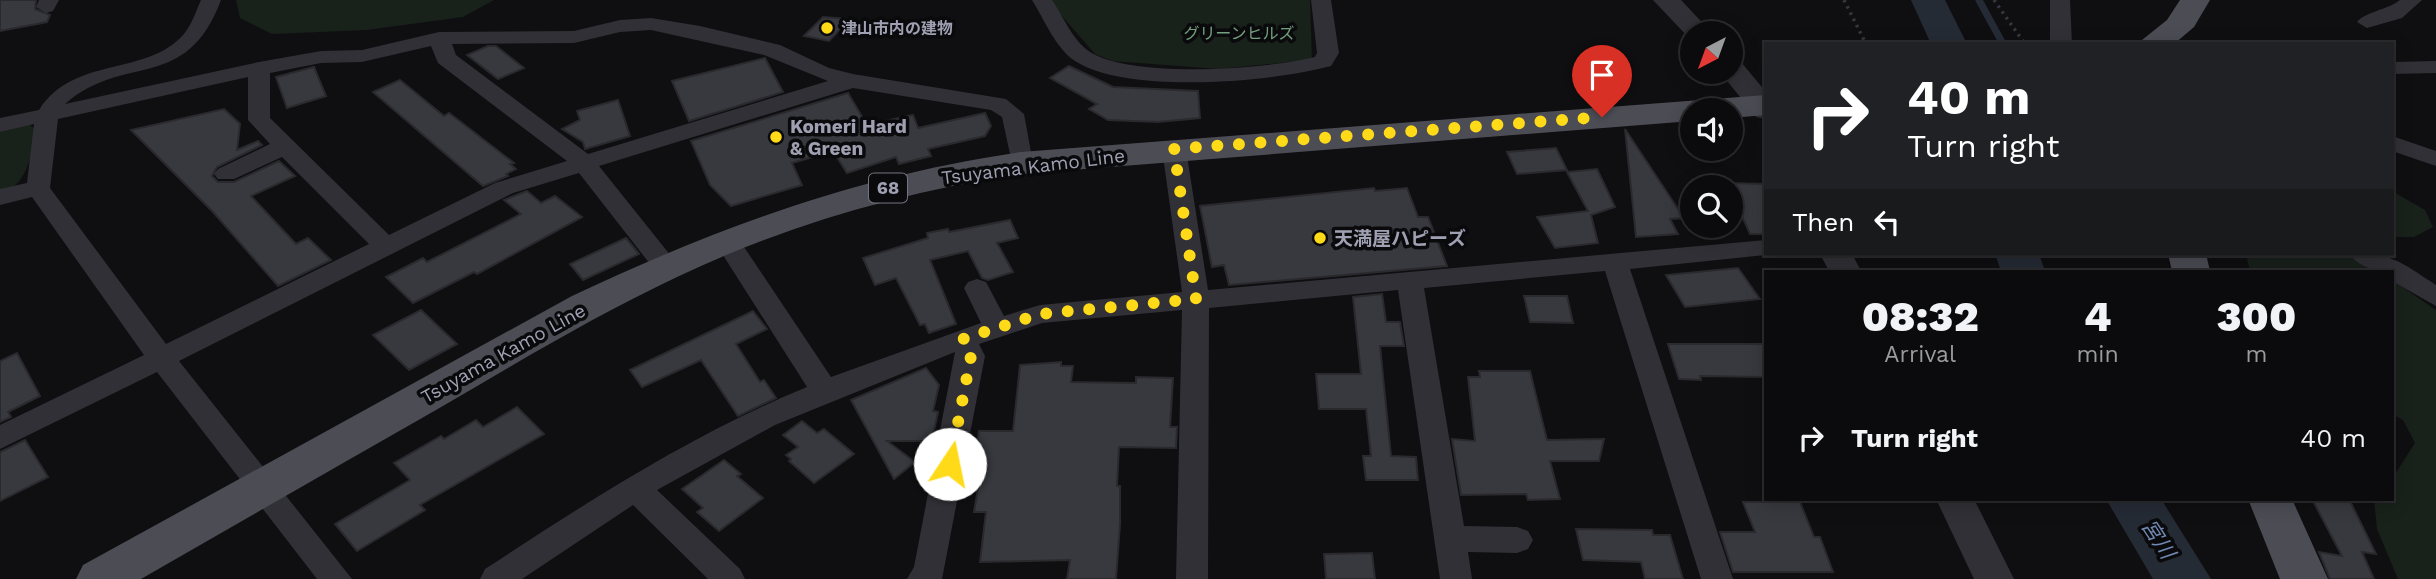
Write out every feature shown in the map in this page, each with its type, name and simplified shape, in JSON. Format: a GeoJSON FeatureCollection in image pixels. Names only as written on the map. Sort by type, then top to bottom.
{"type":"FeatureCollection","features":[{"type":"Feature","properties":{"kind":"main road"},"geometry":{"type":"LineString","coordinates":[[2155,42],[2176,29],[2191,12],[2195,0]]}},
{"type":"Feature","properties":{"kind":"main road","name":"Tsuyama Kamo Line"},"geometry":{"type":"LineString","coordinates":[[100,579],[586,306],[727,241],[879,191],[954,173],[1021,163],[1174,149],[1764,107]]}},
{"type":"Feature","properties":{"kind":"main road"},"geometry":{"type":"LineString","coordinates":[[2271,501],[2304,579]]}},
{"type":"Feature","properties":{"kind":"street"},"geometry":{"type":"LineString","coordinates":[[211,0],[200,28],[180,48],[146,63],[66,89],[48,113],[38,188],[162,359],[265,486],[335,579]]}},
{"type":"Feature","properties":{"kind":"street"},"geometry":{"type":"LineString","coordinates":[[1042,0],[1081,56],[1104,67],[1213,76],[1280,72],[1323,61],[1328,53],[1321,0]]}},
{"type":"Feature","properties":{"kind":"street"},"geometry":{"type":"LineString","coordinates":[[1666,0],[1687,21]]}},
{"type":"Feature","properties":{"kind":"street"},"geometry":{"type":"LineString","coordinates":[[2060,0],[2061,42]]}},
{"type":"Feature","properties":{"kind":"street"},"geometry":{"type":"LineString","coordinates":[[2367,22],[2395,14],[2412,0]]}},
{"type":"Feature","properties":{"kind":"street"},"geometry":{"type":"LineString","coordinates":[[0,125],[259,68],[321,57],[362,56],[439,38],[574,37],[620,26],[651,23],[701,32],[772,50],[821,73],[853,81],[998,104],[1013,114],[1021,163]]}},
{"type":"Feature","properties":{"kind":"street"},"geometry":{"type":"LineString","coordinates":[[439,38],[446,58],[583,162],[666,267]]}},
{"type":"Feature","properties":{"kind":"street"},"geometry":{"type":"LineString","coordinates":[[2394,68],[2436,67]]}},
{"type":"Feature","properties":{"kind":"street"},"geometry":{"type":"LineString","coordinates":[[259,68],[259,120],[387,247]]}},
{"type":"Feature","properties":{"kind":"street"},"geometry":{"type":"LineString","coordinates":[[0,438],[505,188],[853,81]]}},
{"type":"Feature","properties":{"kind":"street"},"geometry":{"type":"LineString","coordinates":[[1743,82],[1764,106]]}},
{"type":"Feature","properties":{"kind":"street"},"geometry":{"type":"LineString","coordinates":[[2394,145],[2436,159]]}},
{"type":"Feature","properties":{"kind":"street"},"geometry":{"type":"LineString","coordinates":[[226,174],[286,146]]}},
{"type":"Feature","properties":{"kind":"street"},"geometry":{"type":"LineString","coordinates":[[1174,149],[1196,299],[1192,579]]}},
{"type":"Feature","properties":{"kind":"street"},"geometry":{"type":"LineString","coordinates":[[0,197],[38,188]]}},
{"type":"Feature","properties":{"kind":"street"},"geometry":{"type":"LineString","coordinates":[[727,241],[825,391]]}},
{"type":"Feature","properties":{"kind":"street"},"geometry":{"type":"LineString","coordinates":[[496,579],[635,488],[763,418],[825,391],[963,339],[1040,314],[1764,248]]}},
{"type":"Feature","properties":{"kind":"street"},"geometry":{"type":"LineString","coordinates":[[2367,256],[2390,267],[2436,297]]}},
{"type":"Feature","properties":{"kind":"street"},"geometry":{"type":"LineString","coordinates":[[1615,263],[1717,579]]}},
{"type":"Feature","properties":{"kind":"street"},"geometry":{"type":"LineString","coordinates":[[1410,280],[1456,579]]}},
{"type":"Feature","properties":{"kind":"street"},"geometry":{"type":"LineString","coordinates":[[977,288],[997,328]]}},
{"type":"Feature","properties":{"kind":"street"},"geometry":{"type":"LineString","coordinates":[[923,579],[929,572],[971,356],[963,339]]}},
{"type":"Feature","properties":{"kind":"street"},"geometry":{"type":"LineString","coordinates":[[635,488],[729,579]]}},
{"type":"Feature","properties":{"kind":"street"},"geometry":{"type":"LineString","coordinates":[[1956,501],[1994,579]]}},
{"type":"Feature","properties":{"kind":"street"},"geometry":{"type":"LineString","coordinates":[[1450,539],[1517,540]]}},
{"type":"Feature","properties":{"kind":"path"},"geometry":{"type":"LineString","coordinates":[[1844,0],[1865,42]]}},
{"type":"Feature","properties":{"kind":"path"},"geometry":{"type":"LineString","coordinates":[[1994,0],[2024,42]]}},
{"type":"Feature","properties":{"kind":"green space"},"geometry":{"type":"Polygon","coordinates":[[[236,0],[494,0],[463,17],[367,30],[272,34],[240,18],[236,0]]]}},
{"type":"Feature","properties":{"kind":"green space","name":"グリーンヒルズ"},"geometry":{"type":"Polygon","coordinates":[[[1048,0],[1310,0],[1312,60],[1219,69],[1112,61],[1095,54],[1048,0]]]}},
{"type":"Feature","properties":{"kind":"green space"},"geometry":{"type":"Polygon","coordinates":[[[29,124],[38,132],[30,160],[16,184],[0,193],[0,132],[29,124]]]}},
{"type":"Feature","properties":{"kind":"green space"},"geometry":{"type":"Polygon","coordinates":[[[2394,192],[2425,210],[2433,227],[2414,237],[2394,237],[2394,192]]]}},
{"type":"Feature","properties":{"kind":"green space"},"geometry":{"type":"Polygon","coordinates":[[[2246,256],[2354,256],[2377,270],[2250,270],[2246,256]]]}},
{"type":"Feature","properties":{"kind":"green space"},"geometry":{"type":"Polygon","coordinates":[[[2394,281],[2436,310],[2436,579],[2398,579],[2377,529],[2374,501],[2394,501],[2394,476],[2415,443],[2403,420],[2394,415],[2394,281]]]}},
{"type":"Feature","properties":{"kind":"building"},"geometry":{"type":"Polygon","coordinates":[[[0,0],[36,0],[35,9],[50,15],[47,22],[0,31],[0,0]]]}},
{"type":"Feature","properties":{"kind":"building","name":"津山市内の建物"},"geometry":{"type":"Polygon","coordinates":[[[823,17],[850,19],[829,41],[804,36],[823,17]]]}},
{"type":"Feature","properties":{"kind":"building"},"geometry":{"type":"Polygon","coordinates":[[[488,46],[496,46],[524,68],[498,79],[467,55],[488,46]]]}},
{"type":"Feature","properties":{"kind":"building"},"geometry":{"type":"Polygon","coordinates":[[[765,58],[783,92],[689,121],[672,81],[765,58]]]}},
{"type":"Feature","properties":{"kind":"building"},"geometry":{"type":"Polygon","coordinates":[[[1069,66],[1113,87],[1198,91],[1200,118],[1158,122],[1108,120],[1089,109],[1097,104],[1050,78],[1069,66]]]}},
{"type":"Feature","properties":{"kind":"building"},"geometry":{"type":"Polygon","coordinates":[[[314,67],[326,96],[287,108],[276,77],[314,67]]]}},
{"type":"Feature","properties":{"kind":"building"},"geometry":{"type":"Polygon","coordinates":[[[400,80],[444,116],[449,113],[479,136],[514,163],[510,164],[516,169],[506,174],[508,176],[483,186],[373,92],[400,80]]]}},
{"type":"Feature","properties":{"kind":"building"},"geometry":{"type":"Polygon","coordinates":[[[848,93],[867,125],[913,115],[918,128],[985,113],[991,126],[985,136],[928,149],[931,156],[899,164],[896,157],[847,173],[833,151],[792,163],[802,185],[731,206],[710,185],[691,141],[848,93]]]}},
{"type":"Feature","properties":{"kind":"building"},"geometry":{"type":"Polygon","coordinates":[[[618,100],[630,136],[585,149],[583,142],[562,129],[580,120],[577,111],[618,100]]]}},
{"type":"Feature","properties":{"kind":"building"},"geometry":{"type":"Polygon","coordinates":[[[224,109],[240,124],[237,150],[258,141],[262,145],[217,167],[212,176],[218,182],[234,182],[279,161],[295,176],[251,196],[296,244],[308,238],[331,260],[278,286],[213,212],[131,130],[224,109]]]}},
{"type":"Feature","properties":{"kind":"building"},"geometry":{"type":"Polygon","coordinates":[[[1625,129],[1680,212],[1680,218],[1670,219],[1678,234],[1636,237],[1625,129]]]}},
{"type":"Feature","properties":{"kind":"building"},"geometry":{"type":"Polygon","coordinates":[[[1556,148],[1567,170],[1517,174],[1507,152],[1556,148]]]}},
{"type":"Feature","properties":{"kind":"building"},"geometry":{"type":"Polygon","coordinates":[[[1597,169],[1615,207],[1591,215],[1598,243],[1555,248],[1537,217],[1588,211],[1567,172],[1597,169]]]}},
{"type":"Feature","properties":{"kind":"building"},"geometry":{"type":"Polygon","coordinates":[[[1743,183],[1764,184],[1764,234],[1750,234],[1743,218],[1743,183]]]}},
{"type":"Feature","properties":{"kind":"building"},"geometry":{"type":"Polygon","coordinates":[[[1374,188],[1375,191],[1407,188],[1418,217],[1428,217],[1447,266],[1229,285],[1224,265],[1212,267],[1200,206],[1374,188]]]}},
{"type":"Feature","properties":{"kind":"building"},"geometry":{"type":"Polygon","coordinates":[[[527,191],[541,203],[555,196],[582,217],[477,274],[474,272],[413,303],[386,277],[423,258],[427,262],[521,214],[504,200],[527,191]]]}},
{"type":"Feature","properties":{"kind":"building"},"geometry":{"type":"Polygon","coordinates":[[[1010,220],[1018,238],[997,243],[1013,272],[988,280],[982,278],[968,251],[930,260],[956,324],[929,333],[925,324],[920,325],[896,278],[875,285],[863,258],[928,238],[927,233],[948,229],[949,232],[1010,220]]]}},
{"type":"Feature","properties":{"kind":"building"},"geometry":{"type":"Polygon","coordinates":[[[626,238],[639,254],[583,280],[570,264],[626,238]]]}},
{"type":"Feature","properties":{"kind":"building"},"geometry":{"type":"Polygon","coordinates":[[[1738,268],[1760,299],[1685,307],[1666,275],[1738,268]]]}},
{"type":"Feature","properties":{"kind":"building"},"geometry":{"type":"Polygon","coordinates":[[[1382,294],[1386,322],[1400,322],[1404,346],[1380,346],[1391,456],[1416,457],[1418,480],[1366,480],[1363,456],[1371,456],[1366,409],[1319,409],[1316,374],[1361,374],[1353,297],[1382,294]]]}},
{"type":"Feature","properties":{"kind":"building"},"geometry":{"type":"Polygon","coordinates":[[[1524,296],[1567,296],[1573,323],[1530,322],[1524,296]]]}},
{"type":"Feature","properties":{"kind":"building"},"geometry":{"type":"Polygon","coordinates":[[[421,310],[457,344],[409,370],[373,335],[421,310]]]}},
{"type":"Feature","properties":{"kind":"building"},"geometry":{"type":"Polygon","coordinates":[[[753,311],[767,329],[736,344],[760,382],[764,380],[776,398],[738,416],[701,360],[642,387],[630,370],[753,311]]]}},
{"type":"Feature","properties":{"kind":"building"},"geometry":{"type":"Polygon","coordinates":[[[1668,344],[1764,344],[1764,377],[1700,376],[1701,380],[1679,379],[1668,344]]]}},
{"type":"Feature","properties":{"kind":"building"},"geometry":{"type":"Polygon","coordinates":[[[17,353],[40,396],[8,412],[11,417],[0,422],[0,361],[17,353]]]}},
{"type":"Feature","properties":{"kind":"building"},"geometry":{"type":"Polygon","coordinates":[[[1061,362],[1061,366],[1073,366],[1071,382],[1136,383],[1136,377],[1173,378],[1170,427],[1177,427],[1176,448],[1119,447],[1117,486],[1120,486],[1120,524],[1116,579],[1067,579],[1070,560],[980,562],[986,512],[974,512],[983,460],[975,460],[979,431],[1013,431],[1020,365],[1061,362]]]}},
{"type":"Feature","properties":{"kind":"building"},"geometry":{"type":"Polygon","coordinates":[[[926,368],[939,385],[933,411],[938,412],[933,435],[931,441],[887,441],[915,462],[894,479],[851,400],[926,368]]]}},
{"type":"Feature","properties":{"kind":"building"},"geometry":{"type":"Polygon","coordinates":[[[1479,371],[1530,371],[1547,440],[1604,439],[1599,461],[1550,461],[1560,499],[1528,500],[1526,494],[1461,495],[1452,439],[1475,441],[1468,377],[1480,377],[1479,371]]]}},
{"type":"Feature","properties":{"kind":"building"},"geometry":{"type":"Polygon","coordinates":[[[517,407],[544,434],[420,505],[425,510],[357,551],[335,524],[410,480],[394,463],[476,420],[483,427],[517,407]]]}},
{"type":"Feature","properties":{"kind":"building"},"geometry":{"type":"Polygon","coordinates":[[[802,421],[817,433],[824,429],[854,454],[814,483],[789,461],[791,459],[786,455],[798,447],[783,435],[802,421]]]}},
{"type":"Feature","properties":{"kind":"building"},"geometry":{"type":"Polygon","coordinates":[[[25,440],[48,477],[0,501],[0,452],[25,440]]]}},
{"type":"Feature","properties":{"kind":"building"},"geometry":{"type":"Polygon","coordinates":[[[724,460],[741,474],[737,476],[763,498],[719,531],[697,512],[703,508],[682,489],[724,460]]]}},
{"type":"Feature","properties":{"kind":"building"},"geometry":{"type":"Polygon","coordinates":[[[2313,501],[2350,501],[2376,554],[2362,552],[2374,579],[2330,579],[2319,552],[2342,556],[2313,501]]]}},
{"type":"Feature","properties":{"kind":"building"},"geometry":{"type":"Polygon","coordinates":[[[1743,502],[1800,502],[1814,537],[1820,537],[1833,572],[1733,572],[1720,532],[1755,532],[1743,502]]]}},
{"type":"Feature","properties":{"kind":"building"},"geometry":{"type":"Polygon","coordinates":[[[1576,529],[1652,530],[1653,535],[1670,535],[1683,579],[1645,579],[1641,562],[1583,560],[1576,529]]]}},
{"type":"Feature","properties":{"kind":"building"},"geometry":{"type":"Polygon","coordinates":[[[1372,553],[1375,579],[1326,579],[1324,554],[1372,553]]]}},
{"type":"Feature","properties":{"kind":"waterway","name":"宮川"},"geometry":{"type":"LineString","coordinates":[[1928,0],[1948,42]]}},
{"type":"Feature","properties":{"kind":"waterway"},"geometry":{"type":"LineString","coordinates":[[1979,0],[2002,42]]}},
{"type":"Feature","properties":{"kind":"waterway","name":"宮川"},"geometry":{"type":"LineString","coordinates":[[2018,256],[2023,270]]}},
{"type":"Feature","properties":{"kind":"waterway","name":"宮川"},"geometry":{"type":"LineString","coordinates":[[2133,501],[2183,579]]}},
{"type":"Feature","properties":{"kind":"place","name":"津山市内の建物"},"geometry":{"type":"Point","coordinates":[827,28]}},
{"type":"Feature","properties":{"kind":"place","name":"Komeri Hard & Green"},"geometry":{"type":"Point","coordinates":[776,137]}},
{"type":"Feature","properties":{"kind":"place","name":"天満屋ハピーズ"},"geometry":{"type":"Point","coordinates":[1320,238]}},
{"type":"Feature","properties":{"kind":"route"},"geometry":{"type":"LineString","coordinates":[[950,464],[971,356],[963,339],[1040,314],[1127,308],[1196,299],[1174,149],[1602,117]]}}]}
